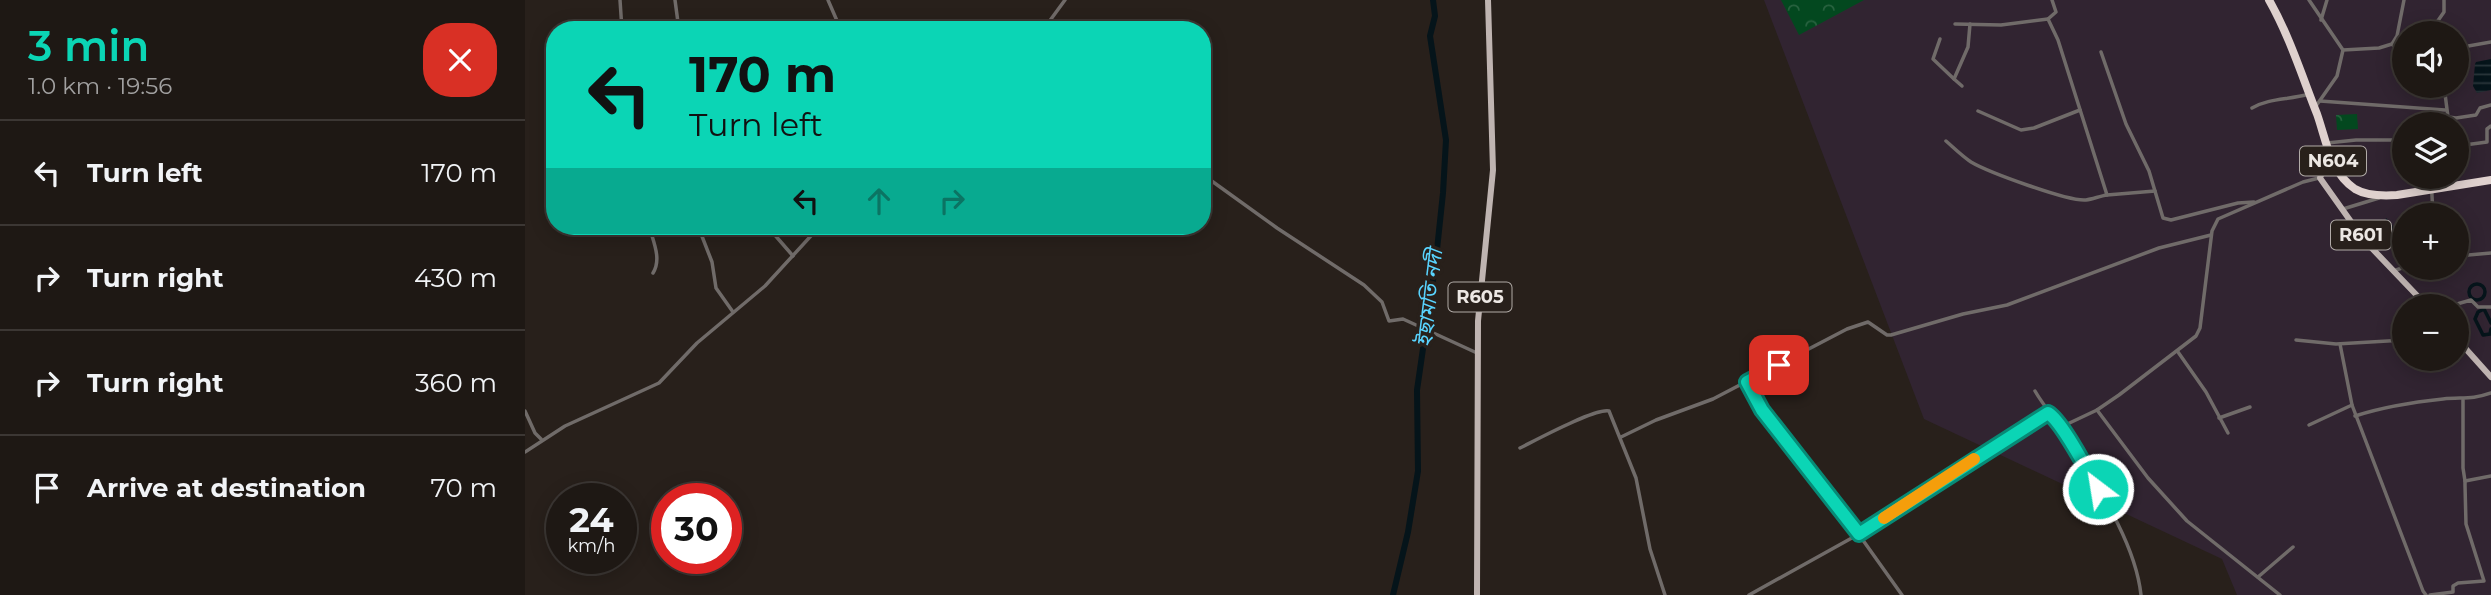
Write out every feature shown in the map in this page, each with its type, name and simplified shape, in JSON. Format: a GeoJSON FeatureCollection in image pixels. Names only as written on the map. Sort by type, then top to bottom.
{"type":"FeatureCollection","features":[{"type":"Feature","properties":{"kind":"highway","name":"N604"},"geometry":{"type":"LineString","coordinates":[[2269,0],[2309,94],[2317,105],[2329,153],[2344,179],[2366,193],[2389,195],[2431,189]]}},
{"type":"Feature","properties":{"kind":"highway","name":"N604"},"geometry":{"type":"LineString","coordinates":[[2469,183],[2491,180]]}},
{"type":"Feature","properties":{"kind":"main road","name":"R605"},"geometry":{"type":"LineString","coordinates":[[1477,595],[1477,353],[1480,292],[1493,170],[1488,0]]}},
{"type":"Feature","properties":{"kind":"main road"},"geometry":{"type":"LineString","coordinates":[[2320,178],[2329,153]]}},
{"type":"Feature","properties":{"kind":"main road","name":"R601"},"geometry":{"type":"LineString","coordinates":[[2320,178],[2364,240],[2392,270]]}},
{"type":"Feature","properties":{"kind":"main road","name":"R601"},"geometry":{"type":"LineString","coordinates":[[2402,280],[2415,294]]}},
{"type":"Feature","properties":{"kind":"main road"},"geometry":{"type":"LineString","coordinates":[[2469,352],[2491,376]]}},
{"type":"Feature","properties":{"kind":"street"},"geometry":{"type":"LineString","coordinates":[[620,0],[621,21]]}},
{"type":"Feature","properties":{"kind":"street"},"geometry":{"type":"LineString","coordinates":[[675,0],[678,21]]}},
{"type":"Feature","properties":{"kind":"street"},"geometry":{"type":"LineString","coordinates":[[828,0],[837,21]]}},
{"type":"Feature","properties":{"kind":"street"},"geometry":{"type":"LineString","coordinates":[[1051,21],[1065,0]]}},
{"type":"Feature","properties":{"kind":"street"},"geometry":{"type":"LineString","coordinates":[[1955,24],[2001,25],[2049,19],[2056,12],[2052,0]]}},
{"type":"Feature","properties":{"kind":"street"},"geometry":{"type":"LineString","coordinates":[[2309,0],[2343,50],[2337,76],[2317,105]]}},
{"type":"Feature","properties":{"kind":"street"},"geometry":{"type":"LineString","coordinates":[[2321,20],[2327,0]]}},
{"type":"Feature","properties":{"kind":"street"},"geometry":{"type":"LineString","coordinates":[[2400,21],[2404,0]]}},
{"type":"Feature","properties":{"kind":"street"},"geometry":{"type":"LineString","coordinates":[[2438,21],[2444,12],[2444,0]]}},
{"type":"Feature","properties":{"kind":"street"},"geometry":{"type":"LineString","coordinates":[[2049,19],[2107,195]]}},
{"type":"Feature","properties":{"kind":"street"},"geometry":{"type":"LineString","coordinates":[[1954,79],[1968,47],[1970,24]]}},
{"type":"Feature","properties":{"kind":"street"},"geometry":{"type":"LineString","coordinates":[[1940,39],[1933,59],[1962,86]]}},
{"type":"Feature","properties":{"kind":"street"},"geometry":{"type":"LineString","coordinates":[[2469,46],[2491,42]]}},
{"type":"Feature","properties":{"kind":"street"},"geometry":{"type":"LineString","coordinates":[[2343,50],[2379,48],[2392,44]]}},
{"type":"Feature","properties":{"kind":"street"},"geometry":{"type":"LineString","coordinates":[[2101,52],[2126,124],[2149,171],[2163,218],[2167,220],[2238,203],[2256,202]]}},
{"type":"Feature","properties":{"kind":"street"},"geometry":{"type":"LineString","coordinates":[[2252,108],[2265,101],[2309,94]]}},
{"type":"Feature","properties":{"kind":"street"},"geometry":{"type":"LineString","coordinates":[[2444,98],[2448,117],[2476,115],[2480,108],[2491,105]]}},
{"type":"Feature","properties":{"kind":"street"},"geometry":{"type":"LineString","coordinates":[[2317,105],[2445,110]]}},
{"type":"Feature","properties":{"kind":"street"},"geometry":{"type":"LineString","coordinates":[[1978,111],[2021,130],[2034,128],[2080,110]]}},
{"type":"Feature","properties":{"kind":"street"},"geometry":{"type":"LineString","coordinates":[[2469,144],[2487,142],[2487,129],[2491,126]]}},
{"type":"Feature","properties":{"kind":"street"},"geometry":{"type":"LineString","coordinates":[[2327,143],[2392,140]]}},
{"type":"Feature","properties":{"kind":"street"},"geometry":{"type":"LineString","coordinates":[[1945,141],[1970,162],[2025,185],[2078,199],[2155,191]]}},
{"type":"Feature","properties":{"kind":"street"},"geometry":{"type":"LineString","coordinates":[[2061,427],[2097,410],[2196,336],[2200,328],[2211,235],[2218,219],[2320,178]]}},
{"type":"Feature","properties":{"kind":"street"},"geometry":{"type":"LineString","coordinates":[[1211,180],[1364,285],[1382,302],[1389,321],[1403,319],[1477,353]]}},
{"type":"Feature","properties":{"kind":"street"},"geometry":{"type":"LineString","coordinates":[[2431,189],[2432,203]]}},
{"type":"Feature","properties":{"kind":"street"},"geometry":{"type":"LineString","coordinates":[[2341,210],[2389,195]]}},
{"type":"Feature","properties":{"kind":"street"},"geometry":{"type":"LineString","coordinates":[[651,235],[657,258],[657,267],[653,273]]}},
{"type":"Feature","properties":{"kind":"street"},"geometry":{"type":"LineString","coordinates":[[702,235],[712,262],[716,288],[733,312]]}},
{"type":"Feature","properties":{"kind":"street"},"geometry":{"type":"LineString","coordinates":[[775,235],[793,257]]}},
{"type":"Feature","properties":{"kind":"street"},"geometry":{"type":"LineString","coordinates":[[525,452],[565,426],[659,383],[697,343],[765,286],[812,235]]}},
{"type":"Feature","properties":{"kind":"street"},"geometry":{"type":"LineString","coordinates":[[1621,437],[1747,382],[1864,323],[1873,324],[1891,335],[1963,314],[2007,305],[2159,248],[2211,235]]}},
{"type":"Feature","properties":{"kind":"street"},"geometry":{"type":"LineString","coordinates":[[2469,255],[2491,253]]}},
{"type":"Feature","properties":{"kind":"street"},"geometry":{"type":"LineString","coordinates":[[2469,301],[2472,300],[2480,308],[2491,307]]}},
{"type":"Feature","properties":{"kind":"street"},"geometry":{"type":"LineString","coordinates":[[2296,340],[2340,344],[2392,341]]}},
{"type":"Feature","properties":{"kind":"street"},"geometry":{"type":"LineString","coordinates":[[2340,344],[2355,416],[2384,486],[2405,547],[2428,595],[2454,594],[2455,584],[2483,582],[2485,577],[2466,524],[2463,400]]}},
{"type":"Feature","properties":{"kind":"street"},"geometry":{"type":"LineString","coordinates":[[2178,352],[2206,392],[2228,433]]}},
{"type":"Feature","properties":{"kind":"street"},"geometry":{"type":"LineString","coordinates":[[1747,382],[1762,410],[1859,534],[1902,595]]}},
{"type":"Feature","properties":{"kind":"street"},"geometry":{"type":"LineString","coordinates":[[2035,391],[2048,413],[2061,427],[2118,524],[2141,595]]}},
{"type":"Feature","properties":{"kind":"street"},"geometry":{"type":"LineString","coordinates":[[2355,416],[2420,402],[2463,400],[2491,393]]}},
{"type":"Feature","properties":{"kind":"street"},"geometry":{"type":"LineString","coordinates":[[2309,425],[2352,405]]}},
{"type":"Feature","properties":{"kind":"street"},"geometry":{"type":"LineString","coordinates":[[2219,418],[2250,407]]}},
{"type":"Feature","properties":{"kind":"street"},"geometry":{"type":"LineString","coordinates":[[1520,448],[1607,410],[1621,437],[1636,478],[1647,538],[1665,595]]}},
{"type":"Feature","properties":{"kind":"street"},"geometry":{"type":"LineString","coordinates":[[2097,410],[2148,478],[2187,521],[2280,595]]}},
{"type":"Feature","properties":{"kind":"street"},"geometry":{"type":"LineString","coordinates":[[525,411],[538,438],[543,439]]}},
{"type":"Feature","properties":{"kind":"street"},"geometry":{"type":"LineString","coordinates":[[1749,595],[1859,534],[2048,413]]}},
{"type":"Feature","properties":{"kind":"street"},"geometry":{"type":"LineString","coordinates":[[2465,481],[2491,476]]}},
{"type":"Feature","properties":{"kind":"street"},"geometry":{"type":"LineString","coordinates":[[2258,577],[2293,547]]}},
{"type":"Feature","properties":{"kind":"shaded area"},"geometry":{"type":"Polygon","coordinates":[[[1764,0],[2491,0],[2491,595],[2237,595],[2222,559],[1924,419],[1764,0]]]}},
{"type":"Feature","properties":{"kind":"shaded area"},"geometry":{"type":"Polygon","coordinates":[[[2491,59],[2491,90],[2477,93],[2473,86],[2475,64],[2491,59]]]}},
{"type":"Feature","properties":{"kind":"shaded area"},"geometry":{"type":"Polygon","coordinates":[[[2386,218],[2392,224],[2392,243],[2380,247],[2369,239],[2373,238],[2374,229],[2384,225],[2386,218]]]}},
{"type":"Feature","properties":{"kind":"green space"},"geometry":{"type":"Polygon","coordinates":[[[1781,0],[1864,0],[1799,35],[1781,0]]]}},
{"type":"Feature","properties":{"kind":"green space"},"geometry":{"type":"Polygon","coordinates":[[[2357,114],[2358,129],[2337,130],[2336,115],[2357,114]]]}},
{"type":"Feature","properties":{"kind":"waterway","name":"ইছামতি নদী"},"geometry":{"type":"LineString","coordinates":[[1393,595],[1408,532],[1418,471],[1417,390],[1443,193],[1446,140],[1430,36],[1435,16],[1433,0]]}},
{"type":"Feature","properties":{"kind":"waterway"},"geometry":{"type":"LineString","coordinates":[[2474,284],[2480,284],[2485,292],[2483,298],[2474,300],[2469,295],[2469,289],[2474,284]]}},
{"type":"Feature","properties":{"kind":"waterway"},"geometry":{"type":"LineString","coordinates":[[2491,323],[2484,309],[2478,312],[2475,319],[2483,335],[2490,334],[2491,329]]}},
{"type":"Feature","properties":{"kind":"slow traffic"},"geometry":{"type":"LineString","coordinates":[[1884,518],[1974,459]]}},
{"type":"Feature","properties":{"kind":"route"},"geometry":{"type":"LineString","coordinates":[[1779,365],[1747,382],[1762,410],[1859,534],[2048,413],[2061,427],[2098,489]]}}]}
